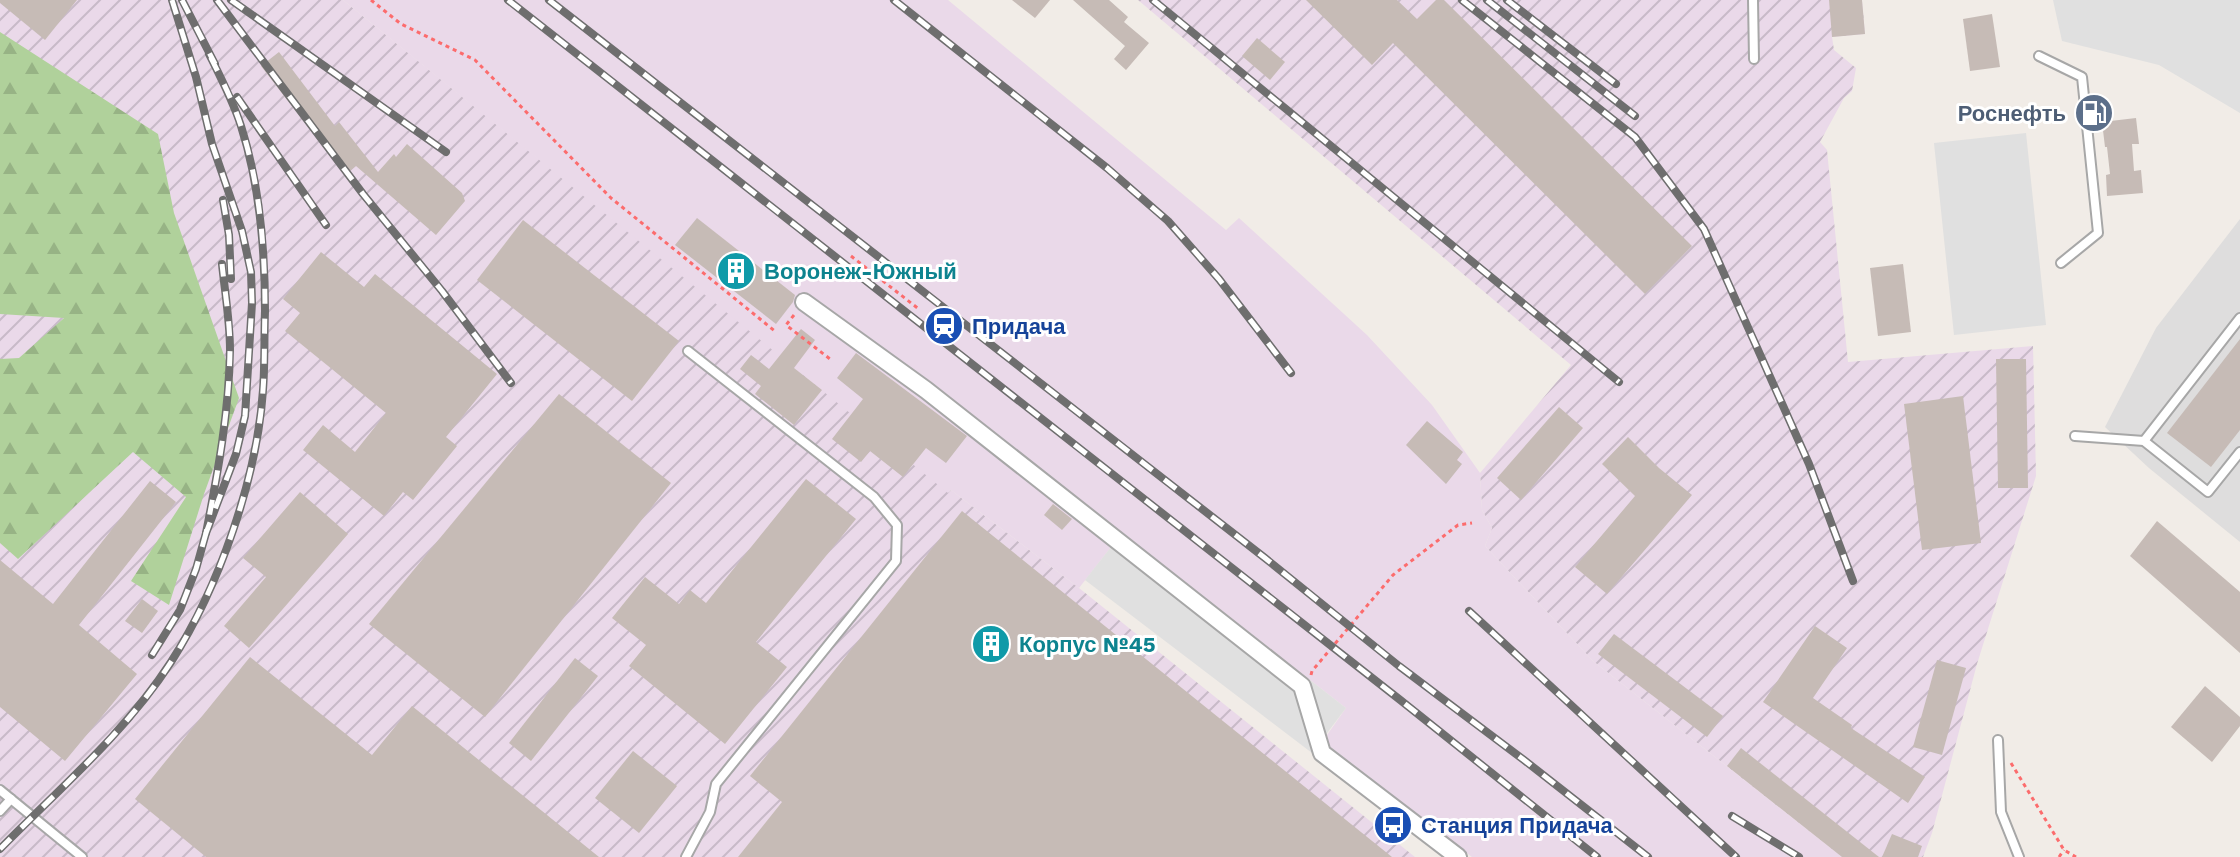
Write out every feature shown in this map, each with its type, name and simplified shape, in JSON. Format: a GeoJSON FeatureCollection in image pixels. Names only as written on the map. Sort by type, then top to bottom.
{"type":"FeatureCollection","features":[{"type":"Feature","properties":{"kind":"street"},"geometry":{"type":"LineString","coordinates":[[804,302],[926,390],[1302,686],[1322,753],[1458,857]]}},
{"type":"Feature","properties":{"kind":"lane"},"geometry":{"type":"LineString","coordinates":[[1753,0],[1754,59]]}},
{"type":"Feature","properties":{"kind":"lane"},"geometry":{"type":"LineString","coordinates":[[2039,56],[2082,77],[2097,218],[2098,233],[2061,263]]}},
{"type":"Feature","properties":{"kind":"lane"},"geometry":{"type":"LineString","coordinates":[[2144,441],[2240,318]]}},
{"type":"Feature","properties":{"kind":"lane"},"geometry":{"type":"LineString","coordinates":[[686,857],[710,812],[716,784],[896,561],[897,525],[874,497],[688,351]]}},
{"type":"Feature","properties":{"kind":"lane"},"geometry":{"type":"LineString","coordinates":[[2075,436],[2144,441],[2208,492],[2240,452]]}},
{"type":"Feature","properties":{"kind":"lane"},"geometry":{"type":"LineString","coordinates":[[1998,740],[2001,812],[2019,857]]}},
{"type":"Feature","properties":{"kind":"lane"},"geometry":{"type":"LineString","coordinates":[[0,790],[82,857]]}},
{"type":"Feature","properties":{"kind":"lane"},"geometry":{"type":"LineString","coordinates":[[0,811],[11,799]]}},
{"type":"Feature","properties":{"kind":"path"},"geometry":{"type":"LineString","coordinates":[[371,0],[401,24],[475,60],[611,198],[776,332]]}},
{"type":"Feature","properties":{"kind":"path"},"geometry":{"type":"LineString","coordinates":[[851,256],[920,310]]}},
{"type":"Feature","properties":{"kind":"path"},"geometry":{"type":"LineString","coordinates":[[791,329],[830,359]]}},
{"type":"Feature","properties":{"kind":"path"},"geometry":{"type":"LineString","coordinates":[[1312,671],[1393,575],[1458,525],[1472,523]]}},
{"type":"Feature","properties":{"kind":"path"},"geometry":{"type":"LineString","coordinates":[[1998,740],[2064,850],[2076,857]]}},
{"type":"Feature","properties":{"kind":"path"},"geometry":{"type":"LineString","coordinates":[[2059,857],[2064,850]]}},
{"type":"Feature","properties":{"kind":"shaded area"},"geometry":{"type":"Polygon","coordinates":[[[0,0],[343,0],[949,492],[951,490],[1079,588],[1415,857],[0,857],[0,0]]]}},
{"type":"Feature","properties":{"kind":"shaded area"},"geometry":{"type":"Polygon","coordinates":[[[343,0],[948,0],[1226,230],[1239,218],[1367,335],[1432,405],[1480,473],[1482,510],[1492,528],[1485,546],[1593,661],[1842,857],[1472,857],[1329,746],[1327,735],[1346,708],[1122,533],[1079,588],[951,490],[948,493],[343,0]]]}},
{"type":"Feature","properties":{"kind":"shaded area"},"geometry":{"type":"Polygon","coordinates":[[[1138,0],[1862,0],[1865,34],[1832,37],[1834,50],[1856,68],[1852,91],[1844,98],[1820,142],[1827,150],[1848,362],[2033,346],[2036,476],[1977,664],[1923,857],[1842,857],[1593,661],[1485,546],[1492,528],[1482,510],[1480,473],[1571,365],[1138,0]]]}},
{"type":"Feature","properties":{"kind":"shaded area"},"geometry":{"type":"Polygon","coordinates":[[[2053,0],[2240,0],[2240,113],[2159,65],[2062,41],[2053,0]]]}},
{"type":"Feature","properties":{"kind":"shaded area"},"geometry":{"type":"Polygon","coordinates":[[[2026,133],[2046,325],[1954,335],[1934,143],[2026,133]]]}},
{"type":"Feature","properties":{"kind":"shaded area"},"geometry":{"type":"Polygon","coordinates":[[[2240,219],[2240,542],[2149,468],[2105,427],[2156,328],[2240,219]]]}},
{"type":"Feature","properties":{"kind":"shaded area"},"geometry":{"type":"Polygon","coordinates":[[[1122,533],[1346,708],[1312,753],[1085,580],[1122,533]]]}},
{"type":"Feature","properties":{"kind":"green space"},"geometry":{"type":"Polygon","coordinates":[[[0,32],[158,134],[174,213],[239,398],[204,494],[169,605],[131,581],[186,497],[133,452],[18,559],[0,543],[0,359],[19,358],[64,318],[0,314],[0,32]]]}},
{"type":"Feature","properties":{"kind":"building"},"geometry":{"type":"Polygon","coordinates":[[[0,0],[77,0],[45,40],[0,0]]]}},
{"type":"Feature","properties":{"kind":"building"},"geometry":{"type":"Polygon","coordinates":[[[1012,0],[1050,0],[1035,18],[1012,0]]]}},
{"type":"Feature","properties":{"kind":"building"},"geometry":{"type":"Polygon","coordinates":[[[1073,0],[1109,0],[1128,17],[1124,22],[1149,43],[1126,70],[1114,59],[1125,46],[1073,0]]]}},
{"type":"Feature","properties":{"kind":"building"},"geometry":{"type":"Polygon","coordinates":[[[1306,0],[1397,0],[1417,19],[1436,0],[1444,0],[1692,246],[1645,294],[1393,43],[1372,65],[1306,0]]]}},
{"type":"Feature","properties":{"kind":"building"},"geometry":{"type":"Polygon","coordinates":[[[1829,0],[1862,0],[1865,34],[1832,37],[1829,0]]]}},
{"type":"Feature","properties":{"kind":"building"},"geometry":{"type":"Polygon","coordinates":[[[1992,14],[2000,67],[1970,71],[1963,19],[1992,14]]]}},
{"type":"Feature","properties":{"kind":"building"},"geometry":{"type":"Polygon","coordinates":[[[1257,38],[1285,62],[1270,80],[1242,56],[1257,38]]]}},
{"type":"Feature","properties":{"kind":"building"},"geometry":{"type":"Polygon","coordinates":[[[279,52],[335,126],[339,122],[378,172],[407,144],[462,193],[465,201],[436,235],[356,166],[345,175],[261,66],[279,52]]]}},
{"type":"Feature","properties":{"kind":"building"},"geometry":{"type":"Polygon","coordinates":[[[2136,118],[2139,144],[2132,144],[2134,171],[2141,170],[2143,193],[2107,196],[2106,175],[2110,174],[2102,122],[2136,118]]]}},
{"type":"Feature","properties":{"kind":"building","name":"Воронеж-Южный"},"geometry":{"type":"Polygon","coordinates":[[[697,218],[795,295],[776,324],[675,245],[697,218]]]}},
{"type":"Feature","properties":{"kind":"building"},"geometry":{"type":"Polygon","coordinates":[[[523,220],[679,341],[632,401],[477,280],[523,220]]]}},
{"type":"Feature","properties":{"kind":"building"},"geometry":{"type":"Polygon","coordinates":[[[321,252],[364,287],[375,274],[497,374],[446,437],[457,446],[413,500],[403,492],[384,516],[303,450],[323,425],[355,452],[386,413],[285,331],[300,313],[283,299],[321,252]]]}},
{"type":"Feature","properties":{"kind":"building"},"geometry":{"type":"Polygon","coordinates":[[[1903,264],[1911,332],[1878,336],[1870,268],[1903,264]]]}},
{"type":"Feature","properties":{"kind":"building"},"geometry":{"type":"Polygon","coordinates":[[[801,329],[815,340],[794,368],[822,390],[794,425],[755,394],[761,386],[740,369],[751,355],[769,369],[801,329]]]}},
{"type":"Feature","properties":{"kind":"building"},"geometry":{"type":"Polygon","coordinates":[[[2240,339],[2240,430],[2211,467],[2167,433],[2240,339]]]}},
{"type":"Feature","properties":{"kind":"building"},"geometry":{"type":"Polygon","coordinates":[[[856,353],[967,436],[946,463],[926,448],[903,477],[870,451],[861,462],[832,439],[863,399],[837,378],[856,353]]]}},
{"type":"Feature","properties":{"kind":"building"},"geometry":{"type":"Polygon","coordinates":[[[1996,359],[2026,359],[2028,488],[1998,488],[1996,359]]]}},
{"type":"Feature","properties":{"kind":"building"},"geometry":{"type":"Polygon","coordinates":[[[559,394],[671,483],[485,717],[369,624],[559,394]]]}},
{"type":"Feature","properties":{"kind":"building"},"geometry":{"type":"Polygon","coordinates":[[[1963,396],[1981,543],[1922,550],[1904,404],[1963,396]]]}},
{"type":"Feature","properties":{"kind":"building"},"geometry":{"type":"Polygon","coordinates":[[[1559,407],[1583,428],[1521,500],[1497,478],[1559,407]]]}},
{"type":"Feature","properties":{"kind":"building"},"geometry":{"type":"Polygon","coordinates":[[[1427,421],[1463,452],[1457,460],[1462,464],[1446,484],[1406,445],[1427,421]]]}},
{"type":"Feature","properties":{"kind":"building"},"geometry":{"type":"Polygon","coordinates":[[[1628,437],[1692,495],[1607,594],[1575,567],[1635,496],[1602,464],[1628,437]]]}},
{"type":"Feature","properties":{"kind":"building"},"geometry":{"type":"Polygon","coordinates":[[[806,479],[856,519],[756,642],[787,667],[725,744],[629,666],[646,645],[612,618],[645,577],[679,604],[690,590],[706,603],[806,479]]]}},
{"type":"Feature","properties":{"kind":"building"},"geometry":{"type":"Polygon","coordinates":[[[150,481],[176,502],[79,625],[137,674],[65,761],[0,707],[0,560],[53,604],[150,481]]]}},
{"type":"Feature","properties":{"kind":"building"},"geometry":{"type":"Polygon","coordinates":[[[300,492],[348,534],[249,648],[224,626],[266,577],[243,558],[300,492]]]}},
{"type":"Feature","properties":{"kind":"building"},"geometry":{"type":"Polygon","coordinates":[[[1053,504],[1072,519],[1062,530],[1044,515],[1053,504]]]}},
{"type":"Feature","properties":{"kind":"building","name":"Корпус №45"},"geometry":{"type":"Polygon","coordinates":[[[962,511],[1392,857],[738,857],[782,802],[750,776],[962,511]]]}},
{"type":"Feature","properties":{"kind":"building"},"geometry":{"type":"Polygon","coordinates":[[[2157,521],[2240,592],[2240,653],[2130,556],[2157,521]]]}},
{"type":"Feature","properties":{"kind":"building"},"geometry":{"type":"Polygon","coordinates":[[[142,599],[158,611],[142,633],[125,621],[142,599]]]}},
{"type":"Feature","properties":{"kind":"building"},"geometry":{"type":"Polygon","coordinates":[[[1815,626],[1847,648],[1813,698],[1852,725],[1851,728],[1925,777],[1908,803],[1763,702],[1815,626]]]}},
{"type":"Feature","properties":{"kind":"building"},"geometry":{"type":"Polygon","coordinates":[[[1614,634],[1723,716],[1707,737],[1598,654],[1614,634]]]}},
{"type":"Feature","properties":{"kind":"building"},"geometry":{"type":"Polygon","coordinates":[[[250,657],[372,755],[412,706],[599,857],[206,857],[135,799],[250,657]]]}},
{"type":"Feature","properties":{"kind":"building"},"geometry":{"type":"Polygon","coordinates":[[[575,658],[598,676],[531,761],[509,743],[575,658]]]}},
{"type":"Feature","properties":{"kind":"building"},"geometry":{"type":"Polygon","coordinates":[[[1937,660],[1966,668],[1942,755],[1913,747],[1937,660]]]}},
{"type":"Feature","properties":{"kind":"building"},"geometry":{"type":"Polygon","coordinates":[[[2205,686],[2240,717],[2240,726],[2212,762],[2171,727],[2205,686]]]}},
{"type":"Feature","properties":{"kind":"building"},"geometry":{"type":"Polygon","coordinates":[[[1741,748],[1879,857],[1842,857],[1727,766],[1741,748]]]}},
{"type":"Feature","properties":{"kind":"building"},"geometry":{"type":"Polygon","coordinates":[[[633,751],[677,786],[639,833],[595,798],[633,751]]]}},
{"type":"Feature","properties":{"kind":"building"},"geometry":{"type":"Polygon","coordinates":[[[1892,834],[1922,846],[1918,857],[1882,857],[1892,834]]]}},
{"type":"Feature","properties":{"kind":"railway"},"geometry":{"type":"LineString","coordinates":[[172,0],[196,77],[212,144],[242,231],[251,272],[245,416],[236,454],[206,533],[228,396],[230,350],[222,264]]}},
{"type":"Feature","properties":{"kind":"railway"},"geometry":{"type":"LineString","coordinates":[[182,0],[215,64]]}},
{"type":"Feature","properties":{"kind":"railway"},"geometry":{"type":"LineString","coordinates":[[217,0],[511,383]]}},
{"type":"Feature","properties":{"kind":"railway"},"geometry":{"type":"LineString","coordinates":[[231,0],[446,152]]}},
{"type":"Feature","properties":{"kind":"railway"},"geometry":{"type":"LineString","coordinates":[[508,0],[1597,857]]}},
{"type":"Feature","properties":{"kind":"railway"},"geometry":{"type":"LineString","coordinates":[[549,0],[1399,666],[1648,857]]}},
{"type":"Feature","properties":{"kind":"railway"},"geometry":{"type":"LineString","coordinates":[[894,0],[1107,168],[1168,221],[1219,279],[1291,373]]}},
{"type":"Feature","properties":{"kind":"railway"},"geometry":{"type":"LineString","coordinates":[[1153,0],[1619,382]]}},
{"type":"Feature","properties":{"kind":"railway"},"geometry":{"type":"LineString","coordinates":[[1462,0],[1635,137],[1704,229],[1809,464],[1853,581]]}},
{"type":"Feature","properties":{"kind":"railway"},"geometry":{"type":"LineString","coordinates":[[1487,0],[1635,116]]}},
{"type":"Feature","properties":{"kind":"railway"},"geometry":{"type":"LineString","coordinates":[[1507,0],[1616,84]]}},
{"type":"Feature","properties":{"kind":"railway"},"geometry":{"type":"LineString","coordinates":[[0,849],[112,737],[171,662],[220,566],[244,495],[253,460],[263,390],[264,264],[257,194],[247,148],[234,108],[209,54]]}},
{"type":"Feature","properties":{"kind":"railway"},"geometry":{"type":"LineString","coordinates":[[237,97],[326,225]]}},
{"type":"Feature","properties":{"kind":"railway"},"geometry":{"type":"LineString","coordinates":[[223,200],[229,235],[231,279]]}},
{"type":"Feature","properties":{"kind":"railway"},"geometry":{"type":"LineString","coordinates":[[152,655],[180,610],[206,533]]}},
{"type":"Feature","properties":{"kind":"railway"},"geometry":{"type":"LineString","coordinates":[[1469,611],[1736,857]]}},
{"type":"Feature","properties":{"kind":"railway"},"geometry":{"type":"LineString","coordinates":[[1732,816],[1799,857]]}},
{"type":"Feature","properties":{"kind":"place","name":"Роснефть"},"geometry":{"type":"Point","coordinates":[2094,113]}},
{"type":"Feature","properties":{"kind":"place","name":"Воронеж-Южный"},"geometry":{"type":"Point","coordinates":[736,271]}},
{"type":"Feature","properties":{"kind":"place","name":"Придача"},"geometry":{"type":"Point","coordinates":[944,326]}},
{"type":"Feature","properties":{"kind":"place","name":"Корпус №45"},"geometry":{"type":"Point","coordinates":[991,644]}},
{"type":"Feature","properties":{"kind":"place","name":"Станция Придача"},"geometry":{"type":"Point","coordinates":[1393,825]}}]}
